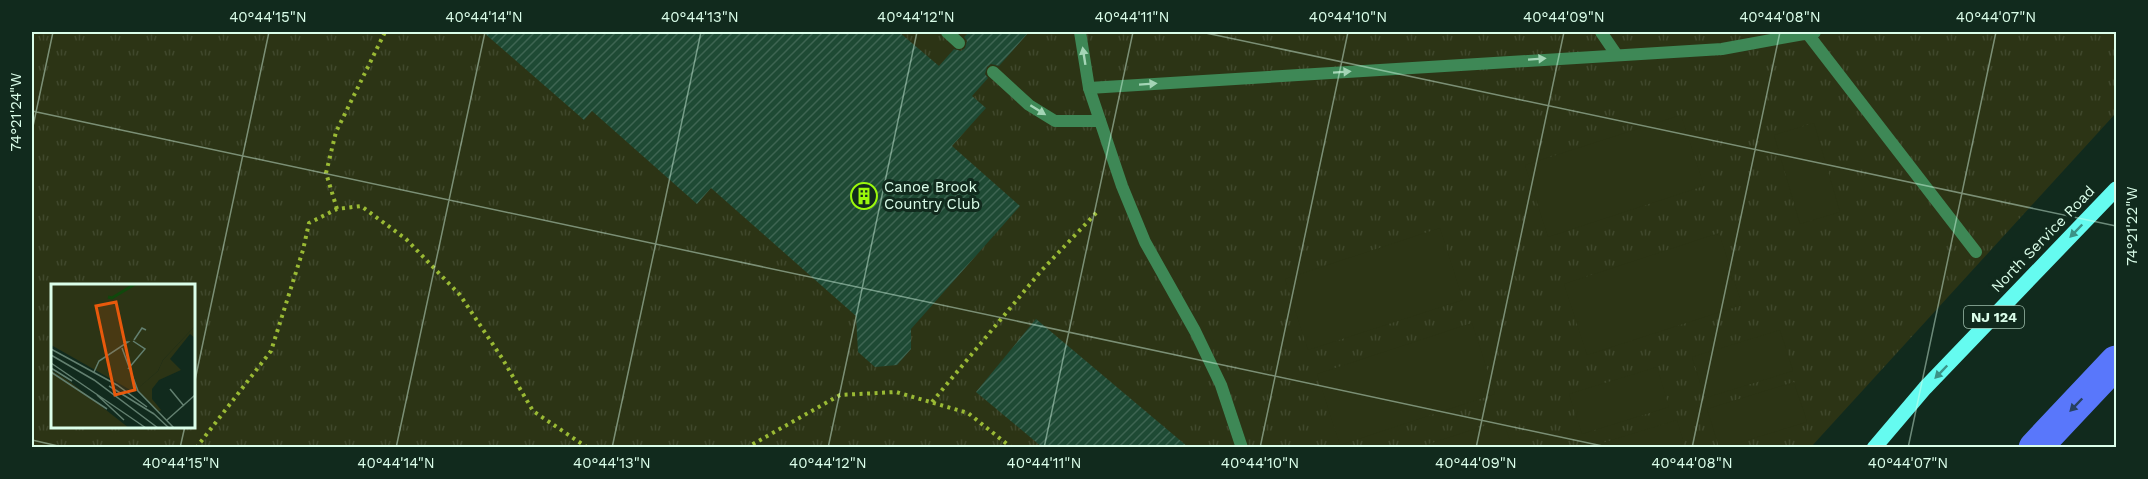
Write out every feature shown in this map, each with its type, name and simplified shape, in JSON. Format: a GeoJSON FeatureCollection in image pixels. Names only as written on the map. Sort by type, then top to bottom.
{"type":"FeatureCollection","features":[{"type":"Feature","properties":{"kind":"highway"},"geometry":{"type":"LineString","coordinates":[[2036,447],[2116,362]]}},
{"type":"Feature","properties":{"kind":"main road","name":"North Service Road"},"geometry":{"type":"LineString","coordinates":[[1874,447],[1925,388],[2116,189]]}},
{"type":"Feature","properties":{"kind":"lane"},"geometry":{"type":"LineString","coordinates":[[947,32],[959,43]]}},
{"type":"Feature","properties":{"kind":"lane"},"geometry":{"type":"LineString","coordinates":[[1080,32],[1089,88],[1122,186],[1145,242],[1195,331],[1221,385],[1242,447]]}},
{"type":"Feature","properties":{"kind":"lane"},"geometry":{"type":"LineString","coordinates":[[1601,32],[1616,54]]}},
{"type":"Feature","properties":{"kind":"lane"},"geometry":{"type":"LineString","coordinates":[[1089,88],[1722,49],[1811,32],[1976,252]]}},
{"type":"Feature","properties":{"kind":"lane"},"geometry":{"type":"LineString","coordinates":[[993,72],[1029,105],[1055,121],[1100,121]]}},
{"type":"Feature","properties":{"kind":"path"},"geometry":{"type":"LineString","coordinates":[[338,209],[326,173],[336,132],[385,32]]}},
{"type":"Feature","properties":{"kind":"path"},"geometry":{"type":"LineString","coordinates":[[932,402],[1041,271],[1122,186]]}},
{"type":"Feature","properties":{"kind":"path"},"geometry":{"type":"LineString","coordinates":[[196,447],[271,351],[303,250],[309,223],[338,209],[361,206],[406,239],[460,295],[502,358],[533,411],[588,447]]}},
{"type":"Feature","properties":{"kind":"path"},"geometry":{"type":"LineString","coordinates":[[746,447],[840,395],[896,392],[968,412],[1012,447]]}},
{"type":"Feature","properties":{"kind":"green space"},"geometry":{"type":"Polygon","coordinates":[[[32,32],[2116,32],[2116,113],[1811,447],[32,448],[32,32]]]}},
{"type":"Feature","properties":{"kind":"green space"},"geometry":{"type":"Polygon","coordinates":[[[1681,115],[1704,186],[1548,237],[1525,165],[1681,115]]]}},
{"type":"Feature","properties":{"kind":"green space"},"geometry":{"type":"Polygon","coordinates":[[[1814,123],[1840,212],[1800,224],[1774,135],[1814,123]]]}},
{"type":"Feature","properties":{"kind":"green space"},"geometry":{"type":"Polygon","coordinates":[[[1440,228],[1463,300],[1308,350],[1285,279],[1440,228]]]}},
{"type":"Feature","properties":{"kind":"green space"},"geometry":{"type":"Polygon","coordinates":[[[1719,233],[1742,305],[1587,355],[1564,284],[1719,233]]]}},
{"type":"Feature","properties":{"kind":"green space"},"geometry":{"type":"Polygon","coordinates":[[[1472,323],[1495,394],[1340,445],[1317,374],[1472,323]]]}},
{"type":"Feature","properties":{"kind":"green space"},"geometry":{"type":"Polygon","coordinates":[[[1780,330],[1793,371],[1705,398],[1692,357],[1780,330]]]}},
{"type":"Feature","properties":{"kind":"green space"},"geometry":{"type":"Polygon","coordinates":[[[1657,367],[1669,407],[1582,434],[1569,394],[1657,367]]]}},
{"type":"Feature","properties":{"kind":"green space"},"geometry":{"type":"Polygon","coordinates":[[[1794,382],[1807,422],[1719,447],[1707,409],[1794,382]]]}},
{"type":"Feature","properties":{"kind":"green space"},"geometry":{"type":"Polygon","coordinates":[[[1503,420],[1512,447],[1419,447],[1503,420]]]}},
{"type":"Feature","properties":{"kind":"green space"},"geometry":{"type":"Polygon","coordinates":[[[1677,420],[1685,447],[1589,447],[1677,420]]]}},
{"type":"Feature","properties":{"kind":"building","name":"Canoe Brook Country Club"},"geometry":{"type":"Polygon","coordinates":[[[483,32],[899,32],[939,66],[954,49],[961,51],[965,48],[967,41],[964,37],[969,32],[1029,32],[999,66],[991,64],[987,67],[985,74],[988,78],[972,96],[986,108],[952,146],[1020,206],[911,329],[911,349],[897,365],[875,367],[858,352],[856,316],[711,188],[697,204],[592,111],[584,120],[483,32]]]}},
{"type":"Feature","properties":{"kind":"building"},"geometry":{"type":"Polygon","coordinates":[[[1036,319],[1188,447],[1042,447],[976,392],[1036,319]]]}},
{"type":"Feature","properties":{"kind":"place","name":"Canoe Brook Country Club"},"geometry":{"type":"Point","coordinates":[864,196]}}]}
